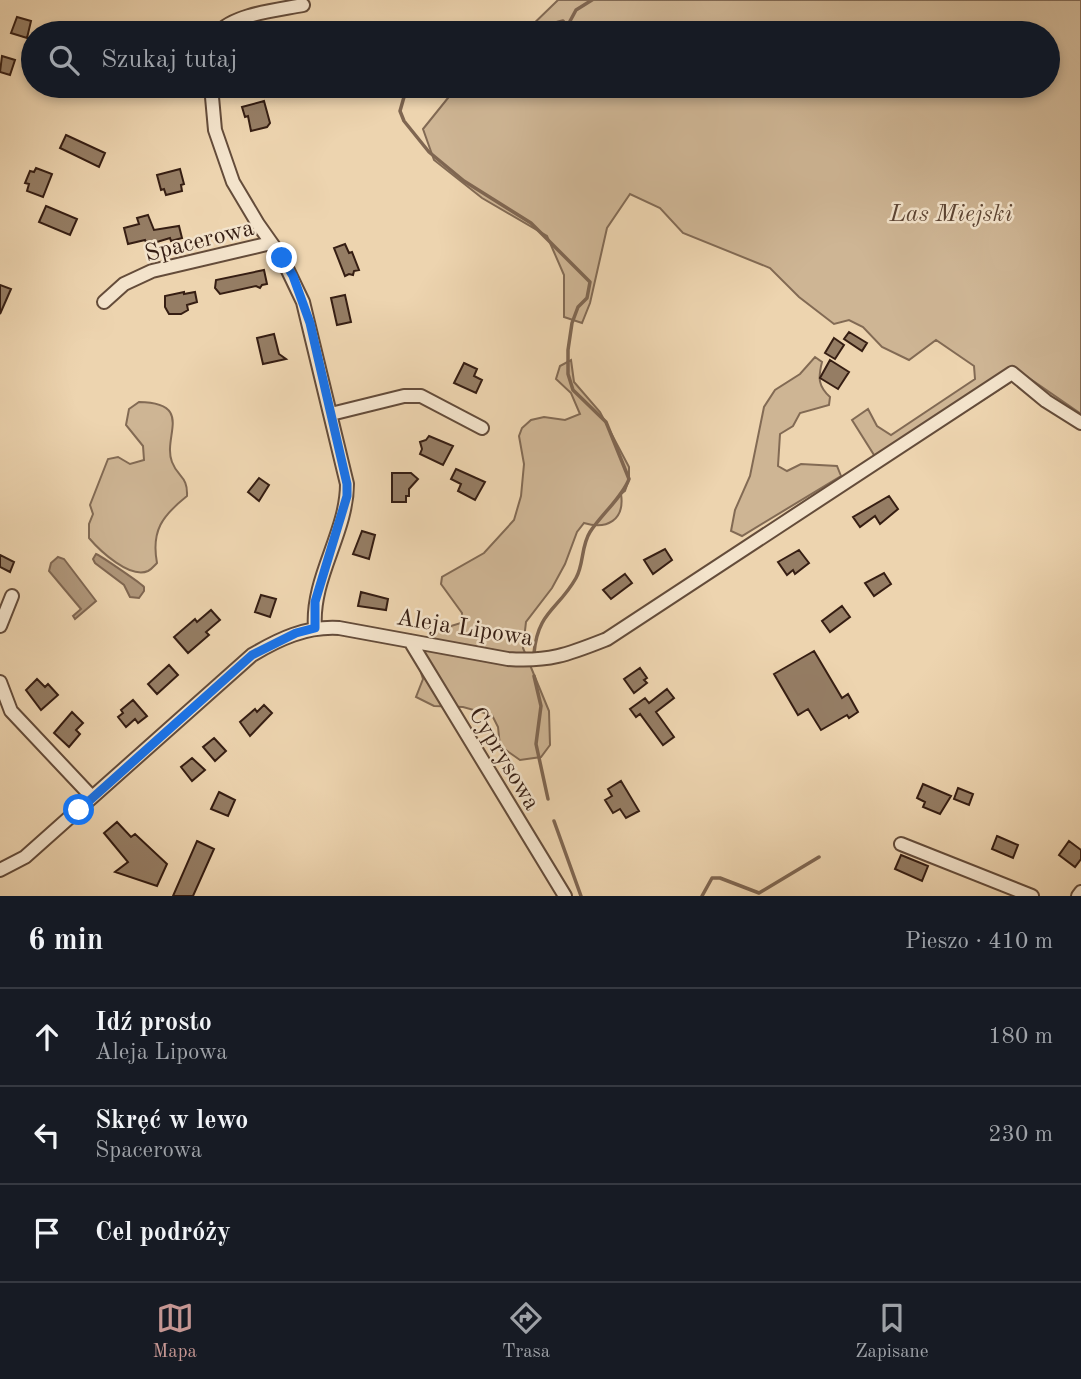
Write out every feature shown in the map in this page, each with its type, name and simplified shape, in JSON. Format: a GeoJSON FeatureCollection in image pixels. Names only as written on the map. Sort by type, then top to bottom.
{"type":"FeatureCollection","features":[{"type":"Feature","properties":{"kind":"street"},"geometry":{"type":"LineString","coordinates":[[236,21],[303,5]]}},
{"type":"Feature","properties":{"kind":"street","name":"Spacerowa"},"geometry":{"type":"LineString","coordinates":[[212,98],[215,130],[225,164],[243,201],[293,276],[303,302],[347,484],[347,496],[315,602],[315,628]]}},
{"type":"Feature","properties":{"kind":"street","name":"Spacerowa"},"geometry":{"type":"LineString","coordinates":[[104,302],[124,284],[152,271],[271,243]]}},
{"type":"Feature","properties":{"kind":"street","name":"Aleja Lipowa"},"geometry":{"type":"LineString","coordinates":[[0,870],[25,857],[252,655],[296,633],[315,628],[339,628],[508,659],[552,659],[607,639],[1012,373],[1046,401],[1081,423]]}},
{"type":"Feature","properties":{"kind":"street"},"geometry":{"type":"LineString","coordinates":[[331,414],[404,396],[421,396],[482,428]]}},
{"type":"Feature","properties":{"kind":"street"},"geometry":{"type":"LineString","coordinates":[[0,626],[12,596]]}},
{"type":"Feature","properties":{"kind":"street","name":"Cyprysowa"},"geometry":{"type":"LineString","coordinates":[[410,641],[565,896]]}},
{"type":"Feature","properties":{"kind":"street"},"geometry":{"type":"LineString","coordinates":[[0,682],[11,711],[92,797]]}},
{"type":"Feature","properties":{"kind":"street"},"geometry":{"type":"LineString","coordinates":[[901,844],[1032,896]]}},
{"type":"Feature","properties":{"kind":"street"},"geometry":{"type":"LineString","coordinates":[[1078,896],[1081,892]]}},
{"type":"Feature","properties":{"kind":"green space","name":"Las Miejski"},"geometry":{"type":"Polygon","coordinates":[[[558,0],[1081,0],[1081,414],[1023,374],[881,466],[852,420],[868,409],[877,426],[891,435],[975,379],[974,366],[936,340],[909,360],[882,347],[863,327],[849,320],[834,324],[799,297],[770,268],[683,233],[660,208],[630,194],[607,228],[590,303],[582,323],[564,317],[564,275],[547,236],[482,198],[434,160],[423,129],[448,98],[1060,98],[1060,21],[536,21],[558,0]]]}},
{"type":"Feature","properties":{"kind":"green space"},"geometry":{"type":"Polygon","coordinates":[[[815,357],[822,362],[820,381],[830,397],[829,405],[800,413],[793,426],[780,434],[778,466],[787,471],[801,464],[837,466],[841,476],[742,536],[731,531],[735,510],[750,476],[764,407],[775,390],[800,374],[815,357]]]}},
{"type":"Feature","properties":{"kind":"green space"},"geometry":{"type":"Polygon","coordinates":[[[571,360],[574,382],[600,412],[629,467],[629,479],[625,491],[621,494],[622,503],[617,516],[607,524],[584,523],[577,532],[552,588],[526,622],[523,648],[549,711],[550,745],[541,757],[520,760],[500,746],[498,727],[492,715],[463,707],[434,706],[416,697],[423,679],[418,663],[431,632],[461,623],[462,613],[441,584],[442,577],[484,553],[514,520],[521,496],[524,464],[519,436],[522,428],[531,420],[544,417],[565,420],[580,414],[571,393],[556,379],[560,366],[571,360]]]}},
{"type":"Feature","properties":{"kind":"green space"},"geometry":{"type":"Polygon","coordinates":[[[139,402],[166,408],[171,415],[173,423],[170,452],[174,467],[186,485],[187,496],[171,510],[160,525],[156,542],[157,563],[149,570],[141,572],[124,568],[89,538],[89,524],[93,514],[90,505],[108,459],[118,457],[130,464],[144,460],[143,446],[126,425],[129,409],[139,402]]]}},
{"type":"Feature","properties":{"kind":"shaded area"},"geometry":{"type":"Polygon","coordinates":[[[96,554],[144,587],[139,598],[130,597],[124,585],[95,563],[93,559],[96,554]]]}},
{"type":"Feature","properties":{"kind":"shaded area"},"geometry":{"type":"Polygon","coordinates":[[[58,557],[64,559],[96,601],[75,619],[73,616],[81,609],[49,571],[51,563],[58,557]]]}},
{"type":"Feature","properties":{"kind":"building"},"geometry":{"type":"Polygon","coordinates":[[[17,17],[31,21],[21,21],[21,36],[11,33],[17,17]]]}},
{"type":"Feature","properties":{"kind":"building"},"geometry":{"type":"Polygon","coordinates":[[[2,56],[15,60],[10,75],[0,72],[2,56]]]}},
{"type":"Feature","properties":{"kind":"building"},"geometry":{"type":"Polygon","coordinates":[[[264,101],[270,123],[267,127],[251,131],[248,116],[245,117],[242,107],[264,101]]]}},
{"type":"Feature","properties":{"kind":"building"},"geometry":{"type":"Polygon","coordinates":[[[66,135],[105,153],[99,167],[60,148],[66,135]]]}},
{"type":"Feature","properties":{"kind":"building"},"geometry":{"type":"Polygon","coordinates":[[[36,168],[52,174],[43,197],[27,191],[29,184],[25,183],[30,171],[34,172],[36,168]]]}},
{"type":"Feature","properties":{"kind":"building"},"geometry":{"type":"Polygon","coordinates":[[[180,169],[184,184],[181,185],[182,191],[166,195],[164,189],[161,190],[157,175],[180,169]]]}},
{"type":"Feature","properties":{"kind":"building"},"geometry":{"type":"Polygon","coordinates":[[[46,206],[77,219],[70,235],[39,222],[46,206]]]}},
{"type":"Feature","properties":{"kind":"building"},"geometry":{"type":"Polygon","coordinates":[[[148,215],[154,230],[179,226],[182,238],[171,241],[170,238],[147,245],[145,240],[128,244],[124,228],[139,224],[137,218],[148,215]]]}},
{"type":"Feature","properties":{"kind":"building"},"geometry":{"type":"Polygon","coordinates":[[[345,244],[349,253],[352,252],[359,270],[354,271],[353,275],[345,276],[334,248],[345,244]]]}},
{"type":"Feature","properties":{"kind":"building"},"geometry":{"type":"Polygon","coordinates":[[[264,270],[267,284],[260,288],[256,286],[220,294],[215,288],[216,280],[264,270]]]}},
{"type":"Feature","properties":{"kind":"building"},"geometry":{"type":"Polygon","coordinates":[[[0,285],[11,289],[0,314],[0,285]]]}},
{"type":"Feature","properties":{"kind":"building"},"geometry":{"type":"Polygon","coordinates":[[[195,292],[197,302],[187,305],[188,310],[181,314],[169,314],[165,307],[165,296],[195,292]]]}},
{"type":"Feature","properties":{"kind":"building"},"geometry":{"type":"Polygon","coordinates":[[[345,295],[351,322],[337,325],[331,298],[345,295]]]}},
{"type":"Feature","properties":{"kind":"building"},"geometry":{"type":"Polygon","coordinates":[[[849,332],[867,343],[862,351],[844,339],[849,332]]]}},
{"type":"Feature","properties":{"kind":"building"},"geometry":{"type":"Polygon","coordinates":[[[274,334],[279,354],[286,359],[263,364],[257,338],[274,334]]]}},
{"type":"Feature","properties":{"kind":"building"},"geometry":{"type":"Polygon","coordinates":[[[834,338],[844,345],[835,359],[825,353],[834,338]]]}},
{"type":"Feature","properties":{"kind":"building"},"geometry":{"type":"Polygon","coordinates":[[[830,360],[849,372],[838,389],[820,378],[830,360]]]}},
{"type":"Feature","properties":{"kind":"building"},"geometry":{"type":"Polygon","coordinates":[[[464,363],[477,369],[474,376],[482,380],[476,393],[454,383],[464,363]]]}},
{"type":"Feature","properties":{"kind":"building"},"geometry":{"type":"Polygon","coordinates":[[[429,436],[453,446],[443,465],[420,454],[420,442],[429,436]]]}},
{"type":"Feature","properties":{"kind":"building"},"geometry":{"type":"Polygon","coordinates":[[[456,469],[485,482],[475,500],[458,491],[461,484],[451,479],[456,469]]]}},
{"type":"Feature","properties":{"kind":"building"},"geometry":{"type":"Polygon","coordinates":[[[392,473],[411,473],[418,479],[409,489],[406,502],[392,502],[392,473]]]}},
{"type":"Feature","properties":{"kind":"building"},"geometry":{"type":"Polygon","coordinates":[[[259,478],[269,485],[259,501],[248,492],[259,478]]]}},
{"type":"Feature","properties":{"kind":"building"},"geometry":{"type":"Polygon","coordinates":[[[889,496],[898,509],[880,524],[875,516],[860,527],[853,517],[889,496]]]}},
{"type":"Feature","properties":{"kind":"building"},"geometry":{"type":"Polygon","coordinates":[[[362,531],[375,535],[369,559],[353,554],[362,531]]]}},
{"type":"Feature","properties":{"kind":"building"},"geometry":{"type":"Polygon","coordinates":[[[665,549],[672,560],[653,574],[644,560],[665,549]]]}},
{"type":"Feature","properties":{"kind":"building"},"geometry":{"type":"Polygon","coordinates":[[[799,550],[809,563],[795,574],[793,570],[787,575],[778,562],[799,550]]]}},
{"type":"Feature","properties":{"kind":"building"},"geometry":{"type":"Polygon","coordinates":[[[0,555],[14,562],[10,572],[0,567],[0,555]]]}},
{"type":"Feature","properties":{"kind":"building"},"geometry":{"type":"Polygon","coordinates":[[[884,573],[891,584],[874,596],[865,583],[884,573]]]}},
{"type":"Feature","properties":{"kind":"building"},"geometry":{"type":"Polygon","coordinates":[[[625,574],[632,583],[611,599],[603,590],[625,574]]]}},
{"type":"Feature","properties":{"kind":"building"},"geometry":{"type":"Polygon","coordinates":[[[361,592],[388,599],[386,610],[358,606],[361,592]]]}},
{"type":"Feature","properties":{"kind":"building"},"geometry":{"type":"Polygon","coordinates":[[[261,595],[276,599],[270,617],[255,612],[261,595]]]}},
{"type":"Feature","properties":{"kind":"building"},"geometry":{"type":"Polygon","coordinates":[[[842,606],[850,617],[830,632],[822,621],[842,606]]]}},
{"type":"Feature","properties":{"kind":"building"},"geometry":{"type":"Polygon","coordinates":[[[211,610],[220,620],[206,632],[209,635],[188,653],[174,637],[195,619],[197,622],[211,610]]]}},
{"type":"Feature","properties":{"kind":"building"},"geometry":{"type":"Polygon","coordinates":[[[814,651],[842,698],[848,694],[858,712],[849,718],[847,715],[821,730],[808,709],[798,715],[774,674],[814,651]]]}},
{"type":"Feature","properties":{"kind":"building"},"geometry":{"type":"Polygon","coordinates":[[[169,665],[178,675],[157,694],[148,684],[169,665]]]}},
{"type":"Feature","properties":{"kind":"building"},"geometry":{"type":"Polygon","coordinates":[[[640,668],[647,678],[644,680],[647,683],[634,693],[624,679],[640,668]]]}},
{"type":"Feature","properties":{"kind":"building"},"geometry":{"type":"Polygon","coordinates":[[[37,679],[45,687],[48,684],[58,695],[41,710],[26,690],[37,679]]]}},
{"type":"Feature","properties":{"kind":"building"},"geometry":{"type":"Polygon","coordinates":[[[667,689],[674,698],[656,712],[674,737],[663,745],[640,714],[636,717],[630,709],[645,698],[649,703],[667,689]]]}},
{"type":"Feature","properties":{"kind":"building"},"geometry":{"type":"Polygon","coordinates":[[[133,700],[147,716],[138,723],[135,719],[126,727],[118,717],[123,713],[121,710],[133,700]]]}},
{"type":"Feature","properties":{"kind":"building"},"geometry":{"type":"Polygon","coordinates":[[[264,705],[272,713],[250,736],[240,722],[264,705]]]}},
{"type":"Feature","properties":{"kind":"building"},"geometry":{"type":"Polygon","coordinates":[[[72,712],[83,723],[76,730],[80,734],[69,747],[54,733],[72,712]]]}},
{"type":"Feature","properties":{"kind":"building"},"geometry":{"type":"Polygon","coordinates":[[[214,738],[226,751],[215,761],[203,747],[214,738]]]}},
{"type":"Feature","properties":{"kind":"building"},"geometry":{"type":"Polygon","coordinates":[[[192,758],[205,770],[192,781],[181,767],[192,758]]]}},
{"type":"Feature","properties":{"kind":"building"},"geometry":{"type":"Polygon","coordinates":[[[621,781],[639,811],[626,818],[620,809],[613,813],[605,800],[612,796],[608,789],[621,781]]]}},
{"type":"Feature","properties":{"kind":"building"},"geometry":{"type":"Polygon","coordinates":[[[923,784],[951,796],[940,814],[923,807],[925,802],[917,798],[923,784]]]}},
{"type":"Feature","properties":{"kind":"building"},"geometry":{"type":"Polygon","coordinates":[[[958,788],[973,794],[969,805],[954,799],[958,788]]]}},
{"type":"Feature","properties":{"kind":"building"},"geometry":{"type":"Polygon","coordinates":[[[219,792],[235,800],[228,816],[211,809],[219,792]]]}},
{"type":"Feature","properties":{"kind":"building"},"geometry":{"type":"Polygon","coordinates":[[[117,822],[131,837],[135,834],[167,864],[157,886],[115,872],[128,862],[104,833],[117,822]]]}},
{"type":"Feature","properties":{"kind":"building"},"geometry":{"type":"Polygon","coordinates":[[[997,836],[1018,845],[1013,858],[992,849],[997,836]]]}},
{"type":"Feature","properties":{"kind":"building"},"geometry":{"type":"Polygon","coordinates":[[[197,841],[214,849],[193,896],[173,896],[197,841]]]}},
{"type":"Feature","properties":{"kind":"building"},"geometry":{"type":"Polygon","coordinates":[[[1069,841],[1081,850],[1081,859],[1075,867],[1059,855],[1069,841]]]}},
{"type":"Feature","properties":{"kind":"building"},"geometry":{"type":"Polygon","coordinates":[[[901,855],[928,866],[922,881],[895,869],[901,855]]]}},
{"type":"Feature","properties":{"kind":"waterway"},"geometry":{"type":"LineString","coordinates":[[570,21],[576,10],[592,0]]}},
{"type":"Feature","properties":{"kind":"waterway"},"geometry":{"type":"LineString","coordinates":[[404,98],[400,111],[404,121],[429,152],[464,181],[531,223],[590,282],[587,298],[578,307],[572,323],[568,374],[573,390],[606,422],[629,479],[590,532],[579,573],[544,619],[534,653]]}},
{"type":"Feature","properties":{"kind":"waterway"},"geometry":{"type":"LineString","coordinates":[[534,676],[541,706],[536,744],[548,799]]}},
{"type":"Feature","properties":{"kind":"waterway"},"geometry":{"type":"LineString","coordinates":[[554,821],[581,896]]}},
{"type":"Feature","properties":{"kind":"waterway"},"geometry":{"type":"LineString","coordinates":[[702,896],[712,878],[720,878],[759,893],[819,857]]}},
{"type":"Feature","properties":{"kind":"route"},"geometry":{"type":"LineString","coordinates":[[79,810],[252,655],[296,633],[315,628],[315,602],[347,496],[347,484],[310,323],[293,276],[282,258]]}}]}
